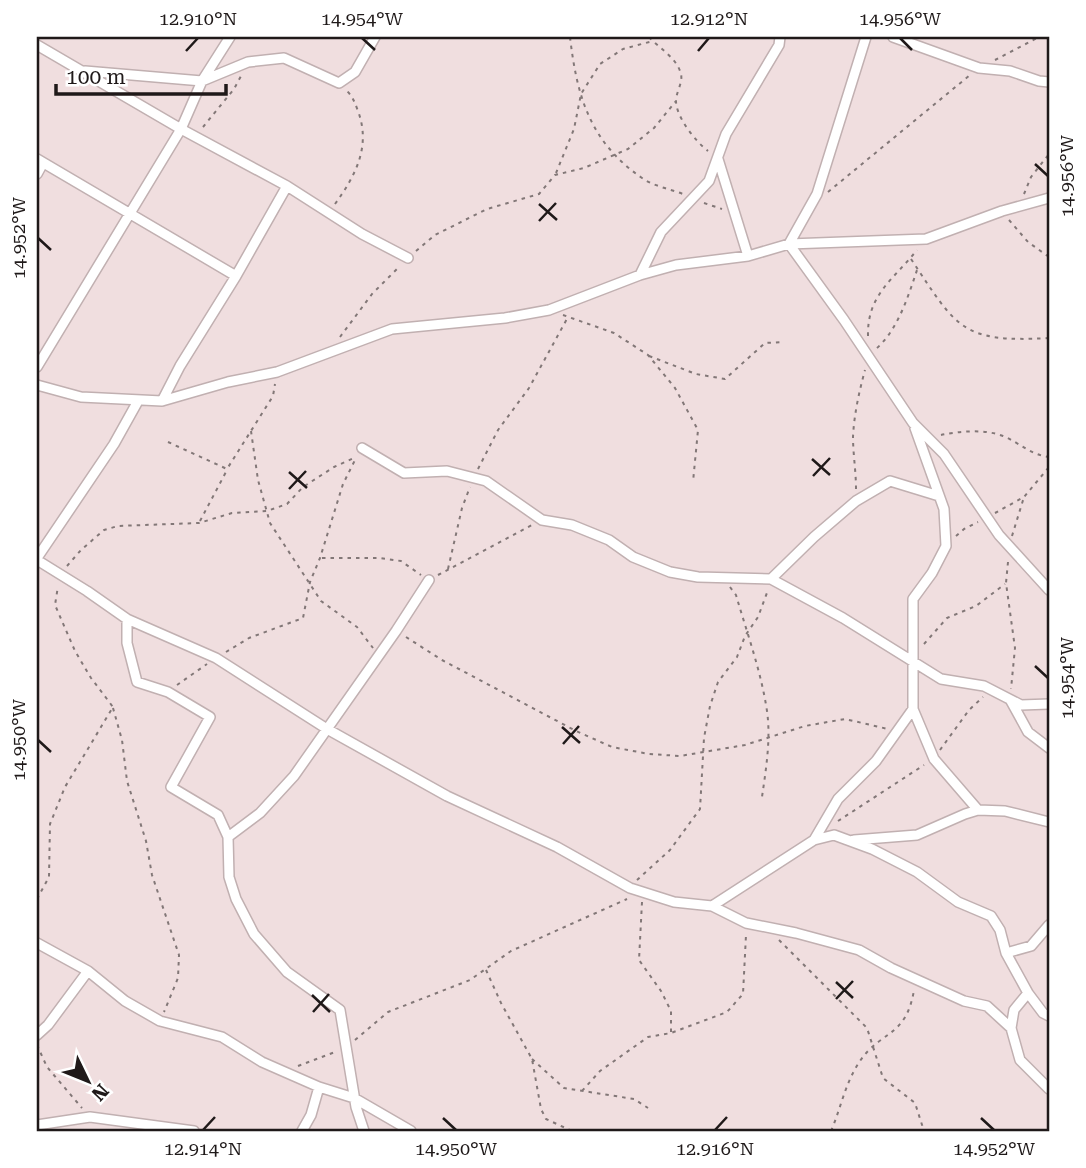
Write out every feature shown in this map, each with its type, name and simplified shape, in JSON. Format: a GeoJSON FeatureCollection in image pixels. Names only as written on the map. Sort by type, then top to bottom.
{"type":"FeatureCollection","features":[{"type":"Feature","properties":{"kind":"street"},"geometry":{"type":"LineString","coordinates":[[37,367],[181,129],[202,81],[230,37]]}},
{"type":"Feature","properties":{"kind":"street"},"geometry":{"type":"LineString","coordinates":[[80,70],[202,81],[248,62],[284,58],[339,83],[355,72],[375,37]]}},
{"type":"Feature","properties":{"kind":"street"},"geometry":{"type":"LineString","coordinates":[[640,275],[661,232],[695,199],[709,181],[726,134],[779,45],[780,37]]}},
{"type":"Feature","properties":{"kind":"street"},"geometry":{"type":"LineString","coordinates":[[789,244],[817,194],[866,37]]}},
{"type":"Feature","properties":{"kind":"street"},"geometry":{"type":"LineString","coordinates":[[893,37],[979,68],[1010,71],[1049,82]]}},
{"type":"Feature","properties":{"kind":"street"},"geometry":{"type":"LineString","coordinates":[[37,45],[181,129],[287,186],[408,258]]}},
{"type":"Feature","properties":{"kind":"street"},"geometry":{"type":"LineString","coordinates":[[718,159],[748,256]]}},
{"type":"Feature","properties":{"kind":"street"},"geometry":{"type":"LineString","coordinates":[[37,174],[40,161],[236,276]]}},
{"type":"Feature","properties":{"kind":"street"},"geometry":{"type":"LineString","coordinates":[[162,401],[287,186]]}},
{"type":"Feature","properties":{"kind":"street"},"geometry":{"type":"LineString","coordinates":[[37,385],[82,397],[162,401],[228,382],[276,372],[392,329],[505,318],[549,310],[640,275],[676,265],[748,256],[789,244],[926,239],[1002,211],[1049,198]]}},
{"type":"Feature","properties":{"kind":"street"},"geometry":{"type":"LineString","coordinates":[[789,244],[913,423],[944,454],[987,517],[1049,590]]}},
{"type":"Feature","properties":{"kind":"street"},"geometry":{"type":"LineString","coordinates":[[138,401],[114,444],[37,559],[127,619],[216,658],[327,729],[447,796],[557,847],[630,888],[674,902],[712,906],[746,923],[859,950],[964,1001],[1014,1010]]}},
{"type":"Feature","properties":{"kind":"street"},"geometry":{"type":"LineString","coordinates":[[913,423],[944,509],[946,546],[932,573],[913,599],[913,709],[934,760],[978,810]]}},
{"type":"Feature","properties":{"kind":"street"},"geometry":{"type":"LineString","coordinates":[[362,448],[404,473],[447,471],[486,481],[542,520],[572,525],[609,540],[639,560],[670,572],[698,577],[771,579],[913,657],[941,679],[984,685],[1021,705],[1049,704]]}},
{"type":"Feature","properties":{"kind":"street"},"geometry":{"type":"LineString","coordinates":[[771,579],[856,500],[890,481],[939,496]]}},
{"type":"Feature","properties":{"kind":"street"},"geometry":{"type":"LineString","coordinates":[[228,837],[260,813],[293,776],[379,656],[429,580]]}},
{"type":"Feature","properties":{"kind":"street"},"geometry":{"type":"LineString","coordinates":[[127,619],[127,643],[137,682],[168,692],[210,717],[170,787],[218,815],[228,837],[229,877],[236,899],[254,934],[287,972],[340,1010],[354,1098],[364,1131]]}},
{"type":"Feature","properties":{"kind":"street"},"geometry":{"type":"LineString","coordinates":[[1010,699],[1028,732],[1049,748]]}},
{"type":"Feature","properties":{"kind":"street"},"geometry":{"type":"LineString","coordinates":[[814,840],[838,799],[876,761],[913,709]]}},
{"type":"Feature","properties":{"kind":"street"},"geometry":{"type":"LineString","coordinates":[[848,840],[917,835],[978,810],[1005,811],[1049,822]]}},
{"type":"Feature","properties":{"kind":"street"},"geometry":{"type":"LineString","coordinates":[[712,906],[814,840],[834,835],[872,849],[917,872],[958,902],[991,916],[1000,930],[1006,953],[1028,993],[1042,1013],[1049,1016]]}},
{"type":"Feature","properties":{"kind":"street"},"geometry":{"type":"LineString","coordinates":[[1006,953],[1031,946],[1049,925]]}},
{"type":"Feature","properties":{"kind":"street"},"geometry":{"type":"LineString","coordinates":[[37,943],[88,971],[125,1001],[160,1021],[222,1037],[262,1062],[319,1087],[354,1098],[411,1131]]}},
{"type":"Feature","properties":{"kind":"street"},"geometry":{"type":"LineString","coordinates":[[37,1035],[48,1025],[88,971]]}},
{"type":"Feature","properties":{"kind":"street"},"geometry":{"type":"LineString","coordinates":[[1028,993],[1014,1010],[1011,1028],[1020,1060],[1049,1089]]}},
{"type":"Feature","properties":{"kind":"street"},"geometry":{"type":"LineString","coordinates":[[987,1006],[1011,1028]]}},
{"type":"Feature","properties":{"kind":"street"},"geometry":{"type":"LineString","coordinates":[[302,1131],[311,1115],[319,1087]]}},
{"type":"Feature","properties":{"kind":"street"},"geometry":{"type":"LineString","coordinates":[[37,1125],[90,1117],[194,1131]]}},
{"type":"Feature","properties":{"kind":"path"},"geometry":{"type":"LineString","coordinates":[[570,37],[574,71],[599,139],[644,179],[736,215]]}},
{"type":"Feature","properties":{"kind":"path"},"geometry":{"type":"LineString","coordinates":[[555,174],[584,168],[628,149],[654,128],[676,101],[682,77],[676,62],[649,37]]}},
{"type":"Feature","properties":{"kind":"path"},"geometry":{"type":"LineString","coordinates":[[817,194],[830,191],[979,68],[1039,37]]}},
{"type":"Feature","properties":{"kind":"path"},"geometry":{"type":"LineString","coordinates":[[328,354],[372,294],[435,235],[487,209],[539,194],[555,174],[574,129],[581,94],[600,64],[623,49],[653,41]]}},
{"type":"Feature","properties":{"kind":"path"},"geometry":{"type":"LineString","coordinates":[[195,136],[216,114],[234,89],[248,62]]}},
{"type":"Feature","properties":{"kind":"path"},"geometry":{"type":"LineString","coordinates":[[329,212],[352,180],[362,153],[363,125],[352,96],[339,83]]}},
{"type":"Feature","properties":{"kind":"path"},"geometry":{"type":"LineString","coordinates":[[676,101],[679,112],[696,142],[718,159]]}},
{"type":"Feature","properties":{"kind":"path"},"geometry":{"type":"LineString","coordinates":[[1020,206],[1031,177],[1049,153]]}},
{"type":"Feature","properties":{"kind":"path"},"geometry":{"type":"LineString","coordinates":[[1002,211],[1028,242],[1049,257]]}},
{"type":"Feature","properties":{"kind":"path"},"geometry":{"type":"LineString","coordinates":[[910,258],[952,319],[972,333],[1011,341],[1049,338]]}},
{"type":"Feature","properties":{"kind":"path"},"geometry":{"type":"LineString","coordinates":[[868,356],[886,340],[907,299],[918,269]]}},
{"type":"Feature","properties":{"kind":"path"},"geometry":{"type":"LineString","coordinates":[[549,310],[614,333],[648,355],[696,374],[725,379],[765,343],[783,342]]}},
{"type":"Feature","properties":{"kind":"path"},"geometry":{"type":"LineString","coordinates":[[448,569],[462,508],[473,478],[498,430],[529,388],[568,317]]}},
{"type":"Feature","properties":{"kind":"path"},"geometry":{"type":"LineString","coordinates":[[648,355],[675,388],[698,430],[693,482]]}},
{"type":"Feature","properties":{"kind":"path"},"geometry":{"type":"LineString","coordinates":[[199,523],[227,469],[273,396],[276,372]]}},
{"type":"Feature","properties":{"kind":"path"},"geometry":{"type":"LineString","coordinates":[[251,431],[258,480],[270,523],[321,601],[357,627],[379,656]]}},
{"type":"Feature","properties":{"kind":"path"},"geometry":{"type":"LineString","coordinates":[[927,437],[957,431],[1002,435],[1037,456],[1049,457]]}},
{"type":"Feature","properties":{"kind":"path"},"geometry":{"type":"LineString","coordinates":[[168,442],[227,469]]}},
{"type":"Feature","properties":{"kind":"path"},"geometry":{"type":"LineString","coordinates":[[168,692],[249,638],[303,618],[310,582],[343,484],[362,448]]}},
{"type":"Feature","properties":{"kind":"path"},"geometry":{"type":"LineString","coordinates":[[946,546],[964,529],[1024,497],[1049,467]]}},
{"type":"Feature","properties":{"kind":"path"},"geometry":{"type":"LineString","coordinates":[[1010,699],[1015,648],[1006,583],[1009,545],[1024,497]]}},
{"type":"Feature","properties":{"kind":"path"},"geometry":{"type":"LineString","coordinates":[[320,558],[380,558],[401,561],[429,580],[542,520]]}},
{"type":"Feature","properties":{"kind":"path"},"geometry":{"type":"LineString","coordinates":[[723,578],[736,595],[767,712],[768,738],[762,797]]}},
{"type":"Feature","properties":{"kind":"path"},"geometry":{"type":"LineString","coordinates":[[630,888],[670,850],[700,809],[703,751],[710,706],[718,682],[737,657],[758,617],[771,579]]}},
{"type":"Feature","properties":{"kind":"path"},"geometry":{"type":"LineString","coordinates":[[913,657],[947,618],[976,607],[1006,583]]}},
{"type":"Feature","properties":{"kind":"path"},"geometry":{"type":"LineString","coordinates":[[396,631],[442,660],[576,731],[612,747],[680,757],[745,745],[805,726],[845,719],[898,731]]}},
{"type":"Feature","properties":{"kind":"path"},"geometry":{"type":"LineString","coordinates":[[832,825],[861,804],[934,760],[969,710],[991,690]]}},
{"type":"Feature","properties":{"kind":"path"},"geometry":{"type":"LineString","coordinates":[[113,707],[122,740],[127,781],[146,841],[152,875],[179,955],[178,978],[160,1021]]}},
{"type":"Feature","properties":{"kind":"path"},"geometry":{"type":"LineString","coordinates":[[284,1072],[345,1049],[388,1012],[470,980],[521,946],[643,892],[639,960],[661,991],[671,1011],[671,1033]]}},
{"type":"Feature","properties":{"kind":"path"},"geometry":{"type":"LineString","coordinates":[[582,1091],[600,1071],[648,1037],[671,1033],[727,1012],[743,994],[746,923]]}},
{"type":"Feature","properties":{"kind":"path"},"geometry":{"type":"LineString","coordinates":[[766,927],[867,1028],[883,1077],[915,1103],[924,1131]]}},
{"type":"Feature","properties":{"kind":"path"},"geometry":{"type":"LineString","coordinates":[[486,969],[501,1003],[532,1059],[541,1109],[546,1119],[572,1131]]}},
{"type":"Feature","properties":{"kind":"path"},"geometry":{"type":"LineString","coordinates":[[831,1131],[844,1092],[860,1060],[892,1034],[904,1020],[912,1005],[916,979]]}},
{"type":"Feature","properties":{"kind":"path"},"geometry":{"type":"LineString","coordinates":[[37,1044],[47,1067],[90,1117]]}},
{"type":"Feature","properties":{"kind":"path"},"geometry":{"type":"LineString","coordinates":[[532,1059],[564,1088],[634,1099],[648,1108]]}}]}
